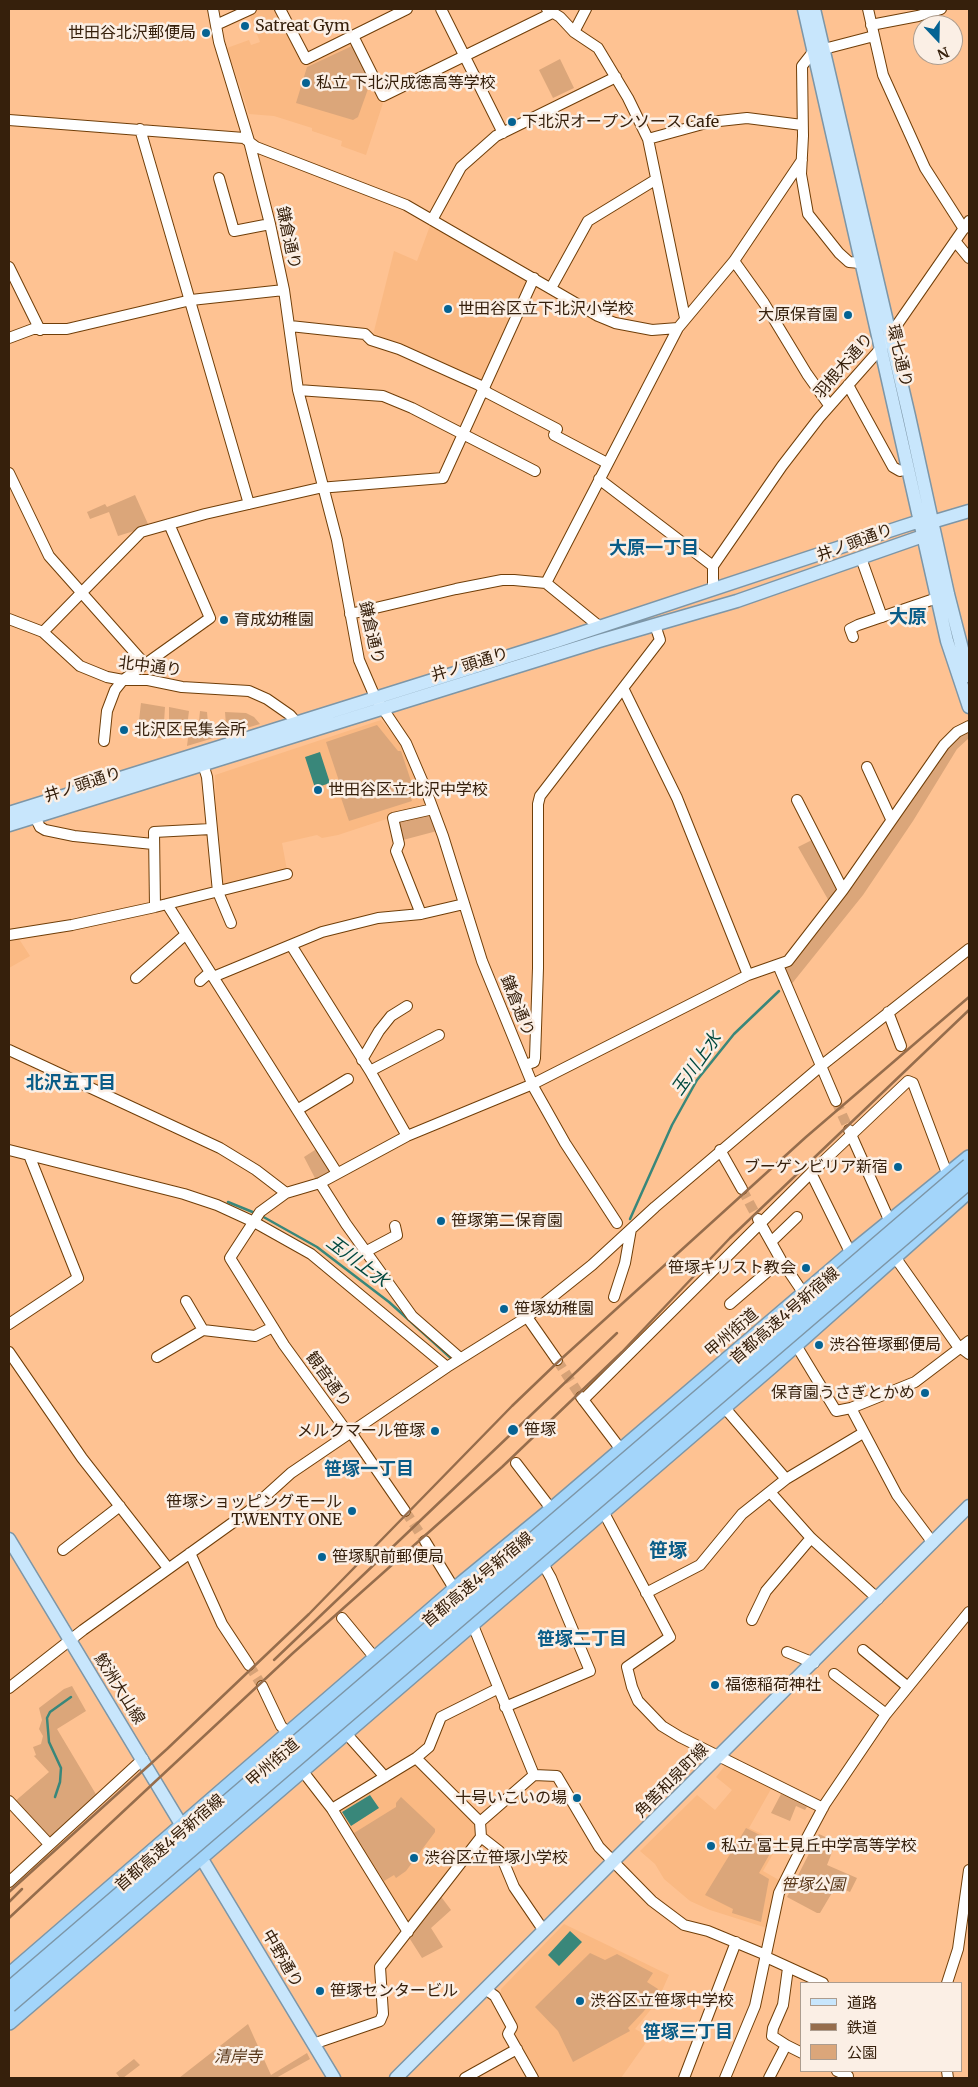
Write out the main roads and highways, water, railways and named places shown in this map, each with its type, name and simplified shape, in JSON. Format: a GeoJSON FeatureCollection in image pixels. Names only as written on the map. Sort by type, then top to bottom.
{"type":"FeatureCollection","features":[{"type":"Feature","properties":{"kind":"highway"},"geometry":{"type":"LineString","coordinates":[[908,1207],[945,1168],[969,1148]]}},
{"type":"Feature","properties":{"kind":"highway","name":"甲州街道"},"geometry":{"type":"LineString","coordinates":[[9,1982],[519,1537],[851,1254],[969,1158]]}},
{"type":"Feature","properties":{"kind":"highway","name":"首都高速4号新宿線"},"geometry":{"type":"LineString","coordinates":[[9,1990],[969,1166]]}},
{"type":"Feature","properties":{"kind":"highway","name":"首都高速4号新宿線"},"geometry":{"type":"LineString","coordinates":[[9,2006],[969,1181]]}},
{"type":"Feature","properties":{"kind":"highway","name":"甲州街道"},"geometry":{"type":"LineString","coordinates":[[9,2014],[404,1673],[542,1562],[724,1407],[937,1221],[969,1190]]}},
{"type":"Feature","properties":{"kind":"highway"},"geometry":{"type":"LineString","coordinates":[[937,1221],[969,1195]]}},
{"type":"Feature","properties":{"kind":"highway"},"geometry":{"type":"LineString","coordinates":[[9,2022],[471,1620]]}},
{"type":"Feature","properties":{"kind":"highway"},"geometry":{"type":"LineString","coordinates":[[9,1976],[288,1733],[382,1656]]}},
{"type":"Feature","properties":{"kind":"main road","name":"環七通り"},"geometry":{"type":"LineString","coordinates":[[804,9],[819,50],[889,336],[926,522]]}},
{"type":"Feature","properties":{"kind":"main road","name":"環七通り"},"geometry":{"type":"LineString","coordinates":[[814,9],[819,50],[860,262],[908,469],[926,522],[969,676]]}},
{"type":"Feature","properties":{"kind":"main road","name":"井ノ頭通り"},"geometry":{"type":"LineString","coordinates":[[9,813],[600,628],[802,559],[969,511]]}},
{"type":"Feature","properties":{"kind":"main road"},"geometry":{"type":"LineString","coordinates":[[926,522],[923,536],[946,641],[969,707]]}},
{"type":"Feature","properties":{"kind":"main road","name":"井ノ頭通り"},"geometry":{"type":"LineString","coordinates":[[9,825],[710,609],[923,536]]}},
{"type":"Feature","properties":{"kind":"main road"},"geometry":{"type":"LineString","coordinates":[[802,559],[837,556],[842,561],[839,566]]}},
{"type":"Feature","properties":{"kind":"main road","name":"角筈和泉町線"},"geometry":{"type":"LineString","coordinates":[[396,2078],[814,1663],[969,1506]]}},
{"type":"Feature","properties":{"kind":"main road","name":"鮫洲大山線"},"geometry":{"type":"LineString","coordinates":[[9,1539],[202,1856]]}},
{"type":"Feature","properties":{"kind":"main road","name":"中野通り"},"geometry":{"type":"LineString","coordinates":[[202,1856],[255,1954],[334,2078]]}},
{"type":"Feature","properties":{"kind":"water"},"geometry":{"type":"Polygon","coordinates":[[[320,752],[330,783],[315,788],[305,757],[320,752]]]}},
{"type":"Feature","properties":{"kind":"water"},"geometry":{"type":"Polygon","coordinates":[[[370,1795],[379,1808],[351,1826],[342,1812],[370,1795]]]}},
{"type":"Feature","properties":{"kind":"water"},"geometry":{"type":"Polygon","coordinates":[[[570,1931],[582,1942],[559,1966],[548,1955],[570,1931]]]}},
{"type":"Feature","properties":{"kind":"waterway","name":"玉川上水"},"geometry":{"type":"LineString","coordinates":[[630,1219],[672,1125],[697,1080],[734,1034],[779,991]]}},
{"type":"Feature","properties":{"kind":"waterway","name":"玉川上水"},"geometry":{"type":"LineString","coordinates":[[228,1202],[255,1213]]}},
{"type":"Feature","properties":{"kind":"waterway","name":"玉川上水"},"geometry":{"type":"LineString","coordinates":[[260,1215],[317,1247],[389,1302],[453,1360]]}},
{"type":"Feature","properties":{"kind":"waterway"},"geometry":{"type":"LineString","coordinates":[[55,1797],[60,1782],[61,1768],[49,1742],[47,1718],[50,1712],[71,1697]]}},
{"type":"Feature","properties":{"kind":"tunnel"},"geometry":{"type":"LineString","coordinates":[[836,1101],[849,1130]]}},
{"type":"Feature","properties":{"kind":"tunnel"},"geometry":{"type":"LineString","coordinates":[[742,1189],[758,1219]]}},
{"type":"Feature","properties":{"kind":"tunnel"},"geometry":{"type":"LineString","coordinates":[[557,1360],[581,1397]]}},
{"type":"Feature","properties":{"kind":"tunnel"},"geometry":{"type":"LineString","coordinates":[[405,1511],[425,1541]]}},
{"type":"Feature","properties":{"kind":"tunnel"},"geometry":{"type":"LineString","coordinates":[[249,1665],[262,1686]]}},
{"type":"Feature","properties":{"kind":"railway"},"geometry":{"type":"LineString","coordinates":[[9,1892],[167,1749],[309,1614],[512,1406],[560,1360],[806,1137],[969,997]]}},
{"type":"Feature","properties":{"kind":"railway"},"geometry":{"type":"LineString","coordinates":[[9,1918],[293,1653],[502,1467],[622,1352],[730,1238],[969,1010]]}},
{"type":"Feature","properties":{"kind":"railway"},"geometry":{"type":"LineString","coordinates":[[274,1660],[617,1333]]}},
{"type":"Feature","properties":{"kind":"railway"},"geometry":{"type":"LineString","coordinates":[[9,1902],[22,1889]]}},
{"type":"Feature","properties":{"kind":"place","name":"Satreat Gym"},"geometry":{"type":"Point","coordinates":[245,26]}},
{"type":"Feature","properties":{"kind":"place","name":"世田谷北沢郵便局"},"geometry":{"type":"Point","coordinates":[206,33]}},
{"type":"Feature","properties":{"kind":"place","name":"私立 下北沢成徳高等学校"},"geometry":{"type":"Point","coordinates":[306,83]}},
{"type":"Feature","properties":{"kind":"place","name":"下北沢オープンソース Cafe"},"geometry":{"type":"Point","coordinates":[512,122]}},
{"type":"Feature","properties":{"kind":"place","name":"世田谷区立下北沢小学校"},"geometry":{"type":"Point","coordinates":[448,309]}},
{"type":"Feature","properties":{"kind":"place","name":"大原保育園"},"geometry":{"type":"Point","coordinates":[848,315]}},
{"type":"Feature","properties":{"kind":"place","name":"育成幼稚園"},"geometry":{"type":"Point","coordinates":[224,620]}},
{"type":"Feature","properties":{"kind":"place","name":"北沢区民集会所"},"geometry":{"type":"Point","coordinates":[124,730]}},
{"type":"Feature","properties":{"kind":"place","name":"世田谷区立北沢中学校"},"geometry":{"type":"Point","coordinates":[318,790]}},
{"type":"Feature","properties":{"kind":"place","name":"ブーゲンビリア新宿"},"geometry":{"type":"Point","coordinates":[898,1167]}},
{"type":"Feature","properties":{"kind":"place","name":"笹塚第二保育園"},"geometry":{"type":"Point","coordinates":[441,1221]}},
{"type":"Feature","properties":{"kind":"place","name":"笹塚キリスト教会"},"geometry":{"type":"Point","coordinates":[806,1268]}},
{"type":"Feature","properties":{"kind":"place","name":"笹塚幼稚園"},"geometry":{"type":"Point","coordinates":[504,1309]}},
{"type":"Feature","properties":{"kind":"place","name":"渋谷笹塚郵便局"},"geometry":{"type":"Point","coordinates":[819,1345]}},
{"type":"Feature","properties":{"kind":"place","name":"保育園うさぎとかめ"},"geometry":{"type":"Point","coordinates":[925,1393]}},
{"type":"Feature","properties":{"kind":"place","name":"笹塚"},"geometry":{"type":"Point","coordinates":[513,1430]}},
{"type":"Feature","properties":{"kind":"place","name":"メルクマール笹塚"},"geometry":{"type":"Point","coordinates":[435,1431]}},
{"type":"Feature","properties":{"kind":"place","name":"笹塚ショッピングモール TWENTY ONE"},"geometry":{"type":"Point","coordinates":[352,1511]}},
{"type":"Feature","properties":{"kind":"place","name":"笹塚駅前郵便局"},"geometry":{"type":"Point","coordinates":[322,1557]}},
{"type":"Feature","properties":{"kind":"place","name":"福徳稲荷神社"},"geometry":{"type":"Point","coordinates":[715,1685]}},
{"type":"Feature","properties":{"kind":"place","name":"十号いこいの場"},"geometry":{"type":"Point","coordinates":[577,1798]}},
{"type":"Feature","properties":{"kind":"place","name":"私立 富士見丘中学高等学校"},"geometry":{"type":"Point","coordinates":[711,1846]}},
{"type":"Feature","properties":{"kind":"place","name":"渋谷区立笹塚小学校"},"geometry":{"type":"Point","coordinates":[414,1858]}},
{"type":"Feature","properties":{"kind":"place","name":"笹塚センタービル"},"geometry":{"type":"Point","coordinates":[320,1991]}},
{"type":"Feature","properties":{"kind":"place","name":"渋谷区立笹塚中学校"},"geometry":{"type":"Point","coordinates":[580,2001]}},
{"type":"Feature","properties":{"kind":"district","name":"大原一丁目"},"geometry":{"type":"Point","coordinates":[654,549]}},
{"type":"Feature","properties":{"kind":"district","name":"大原"},"geometry":{"type":"Point","coordinates":[908,618]}},
{"type":"Feature","properties":{"kind":"district","name":"北沢五丁目"},"geometry":{"type":"Point","coordinates":[71,1084]}},
{"type":"Feature","properties":{"kind":"district","name":"笹塚一丁目"},"geometry":{"type":"Point","coordinates":[369,1470]}},
{"type":"Feature","properties":{"kind":"district","name":"笹塚"},"geometry":{"type":"Point","coordinates":[668,1552]}},
{"type":"Feature","properties":{"kind":"district","name":"笹塚二丁目"},"geometry":{"type":"Point","coordinates":[582,1640]}},
{"type":"Feature","properties":{"kind":"district","name":"笹塚三丁目"},"geometry":{"type":"Point","coordinates":[688,2033]}},
{"type":"Feature","properties":{"kind":"park label","name":"笹塚公園"},"geometry":{"type":"Point","coordinates":[813,1885]}},
{"type":"Feature","properties":{"kind":"park label","name":"清岸寺"},"geometry":{"type":"Point","coordinates":[238,2057]}}]}
